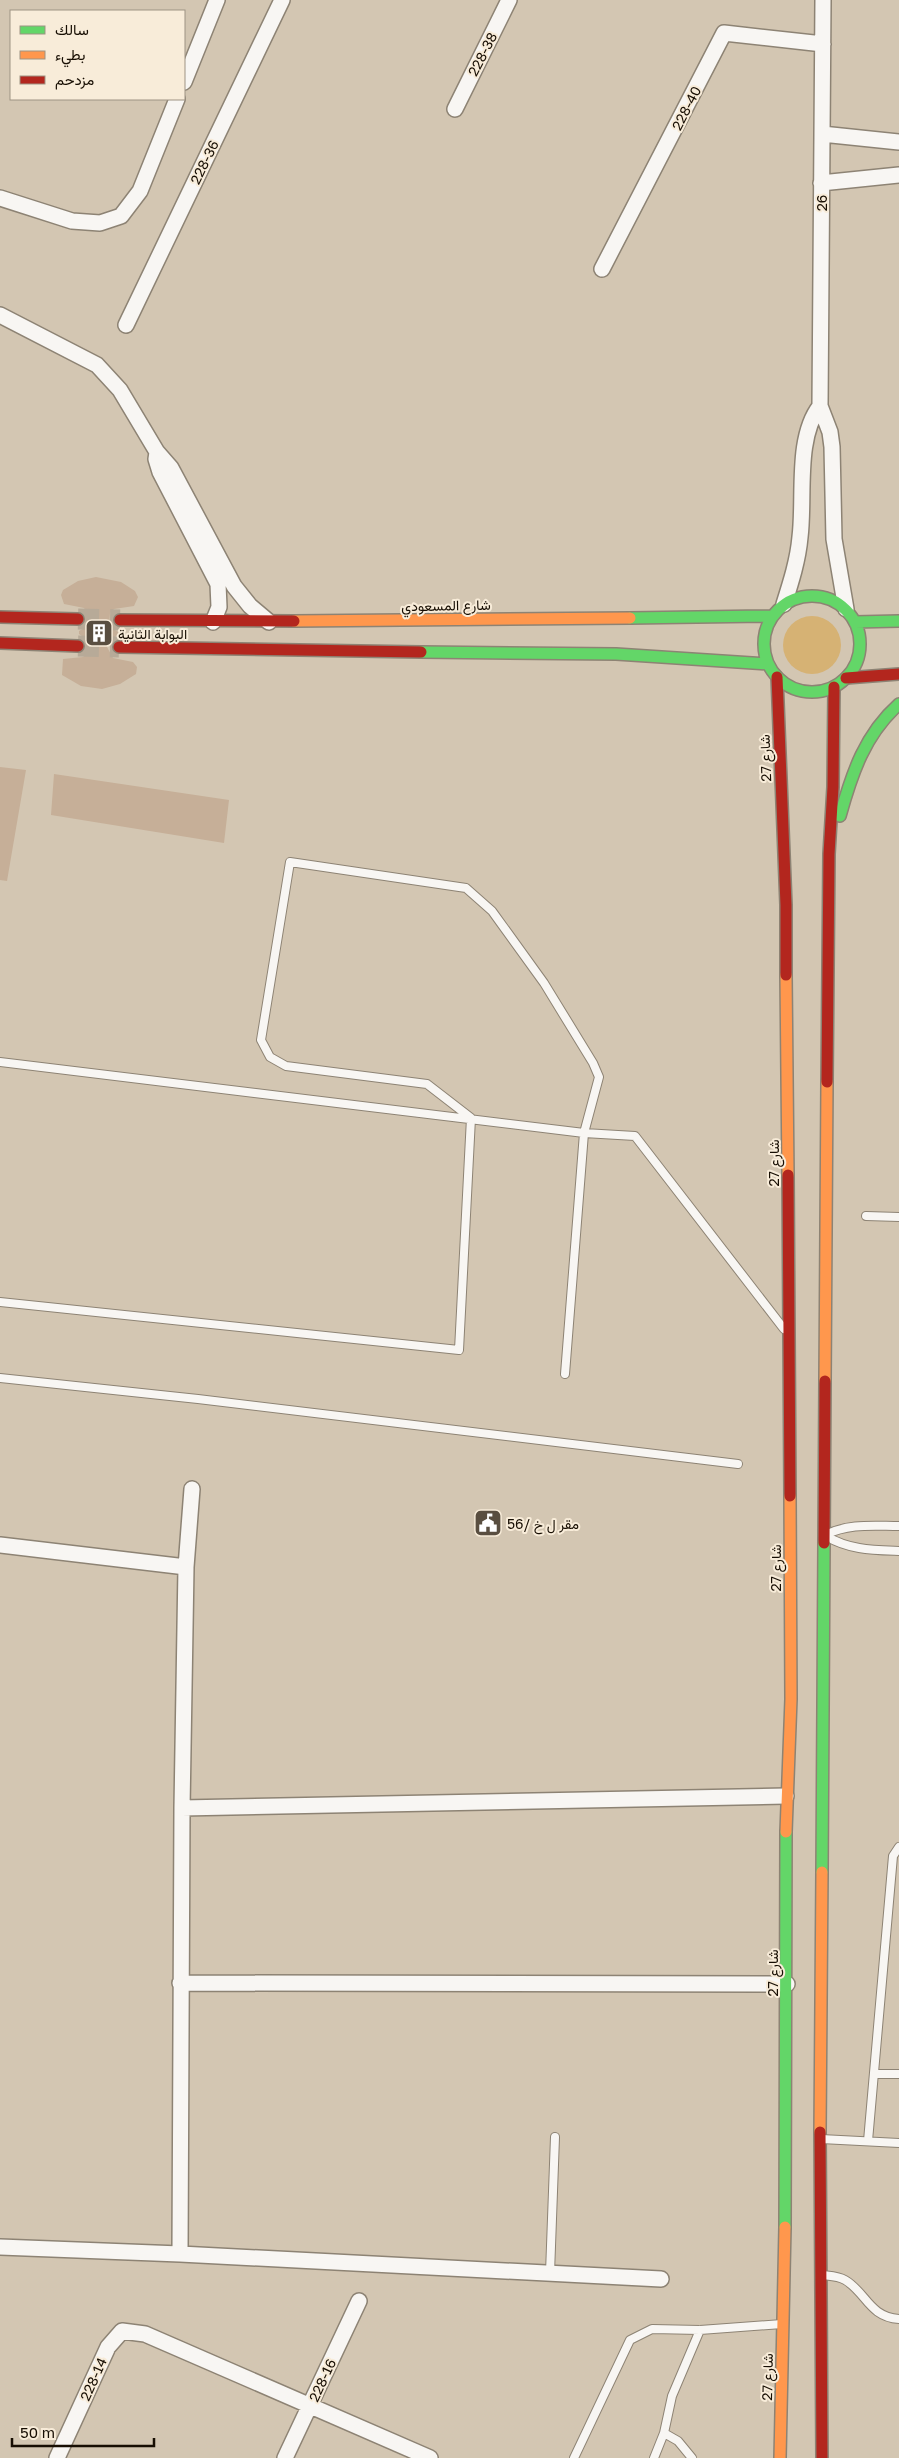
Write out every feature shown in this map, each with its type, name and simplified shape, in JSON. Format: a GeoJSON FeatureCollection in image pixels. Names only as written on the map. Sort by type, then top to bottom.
{"type":"FeatureCollection","features":[{"type":"Feature","properties":{"kind":"main road"},"geometry":{"type":"LineString","coordinates":[[816,595],[832,600],[851,616],[860,636],[860,652],[855,666],[846,678],[834,687],[819,692],[804,692],[789,686],[777,677],[768,664],[763,647],[765,631],[772,616],[784,604],[800,597],[816,595]]}},
{"type":"Feature","properties":{"kind":"main road","name":"شارع المسعودي"},"geometry":{"type":"LineString","coordinates":[[120,620],[270,622],[772,616]]}},
{"type":"Feature","properties":{"kind":"main road"},"geometry":{"type":"LineString","coordinates":[[851,616],[899,621]]}},
{"type":"Feature","properties":{"kind":"main road"},"geometry":{"type":"LineString","coordinates":[[0,617],[78,619]]}},
{"type":"Feature","properties":{"kind":"main road"},"geometry":{"type":"LineString","coordinates":[[0,643],[78,646]]}},
{"type":"Feature","properties":{"kind":"main road"},"geometry":{"type":"LineString","coordinates":[[119,647],[246,651],[615,653],[708,658],[768,664]]}},
{"type":"Feature","properties":{"kind":"main road"},"geometry":{"type":"LineString","coordinates":[[846,678],[899,674]]}},
{"type":"Feature","properties":{"kind":"main road","name":"شارع 27"},"geometry":{"type":"LineString","coordinates":[[777,677],[786,905],[789,1336],[799,1698],[786,1796],[787,1984],[784,2324],[780,2458]]}},
{"type":"Feature","properties":{"kind":"main road"},"geometry":{"type":"LineString","coordinates":[[822,2458],[820,2139],[824,1697],[820,1535],[828,854],[833,787],[834,687]]}},
{"type":"Feature","properties":{"kind":"main road"},"geometry":{"type":"LineString","coordinates":[[828,854],[856,762],[863,746],[899,704]]}},
{"type":"Feature","properties":{"kind":"main road"},"geometry":{"type":"LineString","coordinates":[[799,1698],[824,1697]]}},
{"type":"Feature","properties":{"kind":"street"},"geometry":{"type":"LineString","coordinates":[[185,80],[217,0]]}},
{"type":"Feature","properties":{"kind":"street","name":"228-36"},"geometry":{"type":"LineString","coordinates":[[126,324],[282,0]]}},
{"type":"Feature","properties":{"kind":"street","name":"228-38"},"geometry":{"type":"LineString","coordinates":[[454,109],[509,0]]}},
{"type":"Feature","properties":{"kind":"street","name":"26"},"geometry":{"type":"LineString","coordinates":[[820,406],[823,0]]}},
{"type":"Feature","properties":{"kind":"street","name":"228-40"},"geometry":{"type":"LineString","coordinates":[[602,269],[724,34],[823,44]]}},
{"type":"Feature","properties":{"kind":"street"},"geometry":{"type":"LineString","coordinates":[[0,198],[72,221],[100,223],[121,216],[140,191],[177,100]]}},
{"type":"Feature","properties":{"kind":"street"},"geometry":{"type":"LineString","coordinates":[[822,134],[899,142]]}},
{"type":"Feature","properties":{"kind":"street"},"geometry":{"type":"LineString","coordinates":[[821,183],[899,176]]}},
{"type":"Feature","properties":{"kind":"street"},"geometry":{"type":"LineString","coordinates":[[0,315],[97,366],[120,390],[157,452],[171,468],[241,596],[270,622]]}},
{"type":"Feature","properties":{"kind":"street"},"geometry":{"type":"LineString","coordinates":[[784,604],[800,536],[806,440],[809,424],[820,406]]}},
{"type":"Feature","properties":{"kind":"street"},"geometry":{"type":"LineString","coordinates":[[820,406],[830,432],[834,538],[851,616]]}},
{"type":"Feature","properties":{"kind":"street"},"geometry":{"type":"LineString","coordinates":[[157,452],[156,459],[160,472],[218,584],[220,608],[213,622]]}},
{"type":"Feature","properties":{"kind":"street"},"geometry":{"type":"LineString","coordinates":[[180,2254],[182,1808],[186,1567],[192,1489]]}},
{"type":"Feature","properties":{"kind":"street"},"geometry":{"type":"LineString","coordinates":[[0,1545],[186,1567]]}},
{"type":"Feature","properties":{"kind":"street"},"geometry":{"type":"LineString","coordinates":[[182,1808],[786,1796]]}},
{"type":"Feature","properties":{"kind":"street"},"geometry":{"type":"LineString","coordinates":[[180,1983],[787,1984]]}},
{"type":"Feature","properties":{"kind":"street"},"geometry":{"type":"LineString","coordinates":[[0,2247],[180,2254],[661,2279]]}},
{"type":"Feature","properties":{"kind":"street","name":"228-16"},"geometry":{"type":"LineString","coordinates":[[285,2458],[359,2301]]}},
{"type":"Feature","properties":{"kind":"street","name":"228-14"},"geometry":{"type":"LineString","coordinates":[[58,2458],[108,2347],[122,2331],[145,2334],[310,2406]]}},
{"type":"Feature","properties":{"kind":"street"},"geometry":{"type":"LineString","coordinates":[[310,2406],[396,2441],[430,2458]]}},
{"type":"Feature","properties":{"kind":"lane"},"geometry":{"type":"LineString","coordinates":[[471,1118],[427,1084],[286,1066],[270,1057],[261,1040],[290,862],[466,888],[492,911],[561,1009],[599,1077],[584,1133],[565,1374]]}},
{"type":"Feature","properties":{"kind":"lane"},"geometry":{"type":"LineString","coordinates":[[0,1062],[584,1133],[635,1136],[789,1336]]}},
{"type":"Feature","properties":{"kind":"lane"},"geometry":{"type":"LineString","coordinates":[[0,1302],[459,1350],[471,1118]]}},
{"type":"Feature","properties":{"kind":"lane"},"geometry":{"type":"LineString","coordinates":[[866,1216],[899,1217]]}},
{"type":"Feature","properties":{"kind":"lane"},"geometry":{"type":"LineString","coordinates":[[0,1378],[207,1400],[738,1464]]}},
{"type":"Feature","properties":{"kind":"lane"},"geometry":{"type":"LineString","coordinates":[[820,1535],[856,1525],[899,1526]]}},
{"type":"Feature","properties":{"kind":"lane"},"geometry":{"type":"LineString","coordinates":[[820,1535],[844,1546],[899,1551]]}},
{"type":"Feature","properties":{"kind":"lane"},"geometry":{"type":"LineString","coordinates":[[868,2141],[893,1856],[899,1847]]}},
{"type":"Feature","properties":{"kind":"lane"},"geometry":{"type":"LineString","coordinates":[[875,2074],[899,2074]]}},
{"type":"Feature","properties":{"kind":"lane"},"geometry":{"type":"LineString","coordinates":[[550,2273],[555,2137]]}},
{"type":"Feature","properties":{"kind":"lane"},"geometry":{"type":"LineString","coordinates":[[820,2139],[899,2143]]}},
{"type":"Feature","properties":{"kind":"lane"},"geometry":{"type":"LineString","coordinates":[[821,2275],[846,2280],[871,2308],[889,2318],[899,2319]]}},
{"type":"Feature","properties":{"kind":"lane"},"geometry":{"type":"LineString","coordinates":[[574,2458],[630,2340],[652,2329],[700,2330],[784,2324]]}},
{"type":"Feature","properties":{"kind":"lane"},"geometry":{"type":"LineString","coordinates":[[654,2458],[664,2433],[672,2396],[700,2330]]}},
{"type":"Feature","properties":{"kind":"lane"},"geometry":{"type":"LineString","coordinates":[[664,2433],[678,2441],[692,2458]]}},
{"type":"Feature","properties":{"kind":"shaded area"},"geometry":{"type":"Polygon","coordinates":[[[806,616],[818,616],[833,624],[841,639],[841,651],[833,666],[818,674],[806,674],[791,666],[783,651],[783,639],[791,624],[806,616]]]}},
{"type":"Feature","properties":{"kind":"building"},"geometry":{"type":"Polygon","coordinates":[[[96,577],[121,582],[135,591],[138,597],[134,606],[114,609],[110,613],[109,626],[118,632],[118,635],[109,640],[107,647],[113,658],[133,662],[137,667],[136,674],[120,684],[102,689],[81,686],[62,675],[63,659],[83,657],[89,652],[89,641],[79,634],[79,631],[88,626],[90,619],[84,608],[64,604],[61,595],[63,590],[78,581],[96,577]]]}},
{"type":"Feature","properties":{"kind":"building"},"geometry":{"type":"Polygon","coordinates":[[[0,767],[26,770],[7,881],[0,880],[0,767]]]}},
{"type":"Feature","properties":{"kind":"building"},"geometry":{"type":"Polygon","coordinates":[[[54,774],[229,800],[224,843],[51,815],[54,774]]]}},
{"type":"Feature","properties":{"kind":"tunnel"},"geometry":{"type":"LineString","coordinates":[[78,619],[120,620]]}},
{"type":"Feature","properties":{"kind":"tunnel"},"geometry":{"type":"LineString","coordinates":[[78,646],[119,647]]}},
{"type":"Feature","properties":{"kind":"traffic: fast"},"geometry":{"type":"LineString","coordinates":[[812,596],[830,600],[846,610],[856,626],[860,644],[856,662],[846,678],[830,688],[812,692],[794,688],[778,678],[768,662],[764,644],[768,626],[778,610],[794,600],[812,596]]}},
{"type":"Feature","properties":{"kind":"traffic: fast"},"geometry":{"type":"LineString","coordinates":[[630,618],[772,616]]}},
{"type":"Feature","properties":{"kind":"traffic: fast"},"geometry":{"type":"LineString","coordinates":[[855,622],[899,621]]}},
{"type":"Feature","properties":{"kind":"traffic: fast"},"geometry":{"type":"LineString","coordinates":[[421,652],[616,654],[768,664]]}},
{"type":"Feature","properties":{"kind":"traffic: fast"},"geometry":{"type":"LineString","coordinates":[[840,816],[849,785],[861,755],[877,728],[899,704]]}},
{"type":"Feature","properties":{"kind":"traffic: fast"},"geometry":{"type":"LineString","coordinates":[[822,1872],[824,1543]]}},
{"type":"Feature","properties":{"kind":"traffic: fast"},"geometry":{"type":"LineString","coordinates":[[785,2227],[786,1832]]}},
{"type":"Feature","properties":{"kind":"traffic: slow"},"geometry":{"type":"LineString","coordinates":[[294,621],[630,618]]}},
{"type":"Feature","properties":{"kind":"traffic: slow"},"geometry":{"type":"LineString","coordinates":[[786,975],[788,1175]]}},
{"type":"Feature","properties":{"kind":"traffic: slow"},"geometry":{"type":"LineString","coordinates":[[825,1381],[827,1082]]}},
{"type":"Feature","properties":{"kind":"traffic: slow"},"geometry":{"type":"LineString","coordinates":[[786,1832],[791,1699],[790,1496]]}},
{"type":"Feature","properties":{"kind":"traffic: slow"},"geometry":{"type":"LineString","coordinates":[[820,2132],[822,1872]]}},
{"type":"Feature","properties":{"kind":"traffic: slow"},"geometry":{"type":"LineString","coordinates":[[780,2458],[785,2227]]}},
{"type":"Feature","properties":{"kind":"traffic: jam"},"geometry":{"type":"LineString","coordinates":[[0,617],[78,619]]}},
{"type":"Feature","properties":{"kind":"traffic: jam"},"geometry":{"type":"LineString","coordinates":[[120,620],[294,621]]}},
{"type":"Feature","properties":{"kind":"traffic: jam"},"geometry":{"type":"LineString","coordinates":[[0,643],[78,646]]}},
{"type":"Feature","properties":{"kind":"traffic: jam"},"geometry":{"type":"LineString","coordinates":[[119,647],[421,652]]}},
{"type":"Feature","properties":{"kind":"traffic: jam"},"geometry":{"type":"LineString","coordinates":[[846,678],[899,674]]}},
{"type":"Feature","properties":{"kind":"traffic: jam"},"geometry":{"type":"LineString","coordinates":[[777,677],[786,905],[786,975]]}},
{"type":"Feature","properties":{"kind":"traffic: jam"},"geometry":{"type":"LineString","coordinates":[[827,1082],[829,854],[833,787],[834,687]]}},
{"type":"Feature","properties":{"kind":"traffic: jam"},"geometry":{"type":"LineString","coordinates":[[788,1175],[790,1496]]}},
{"type":"Feature","properties":{"kind":"traffic: jam"},"geometry":{"type":"LineString","coordinates":[[824,1543],[825,1381]]}},
{"type":"Feature","properties":{"kind":"traffic: jam"},"geometry":{"type":"LineString","coordinates":[[820,2132],[822,2458]]}},
{"type":"Feature","properties":{"kind":"place","name":"البوابة الثانية"},"geometry":{"type":"Point","coordinates":[99,633]}},
{"type":"Feature","properties":{"kind":"place","name":"مقر ل خ /56"},"geometry":{"type":"Point","coordinates":[488,1523]}}]}
